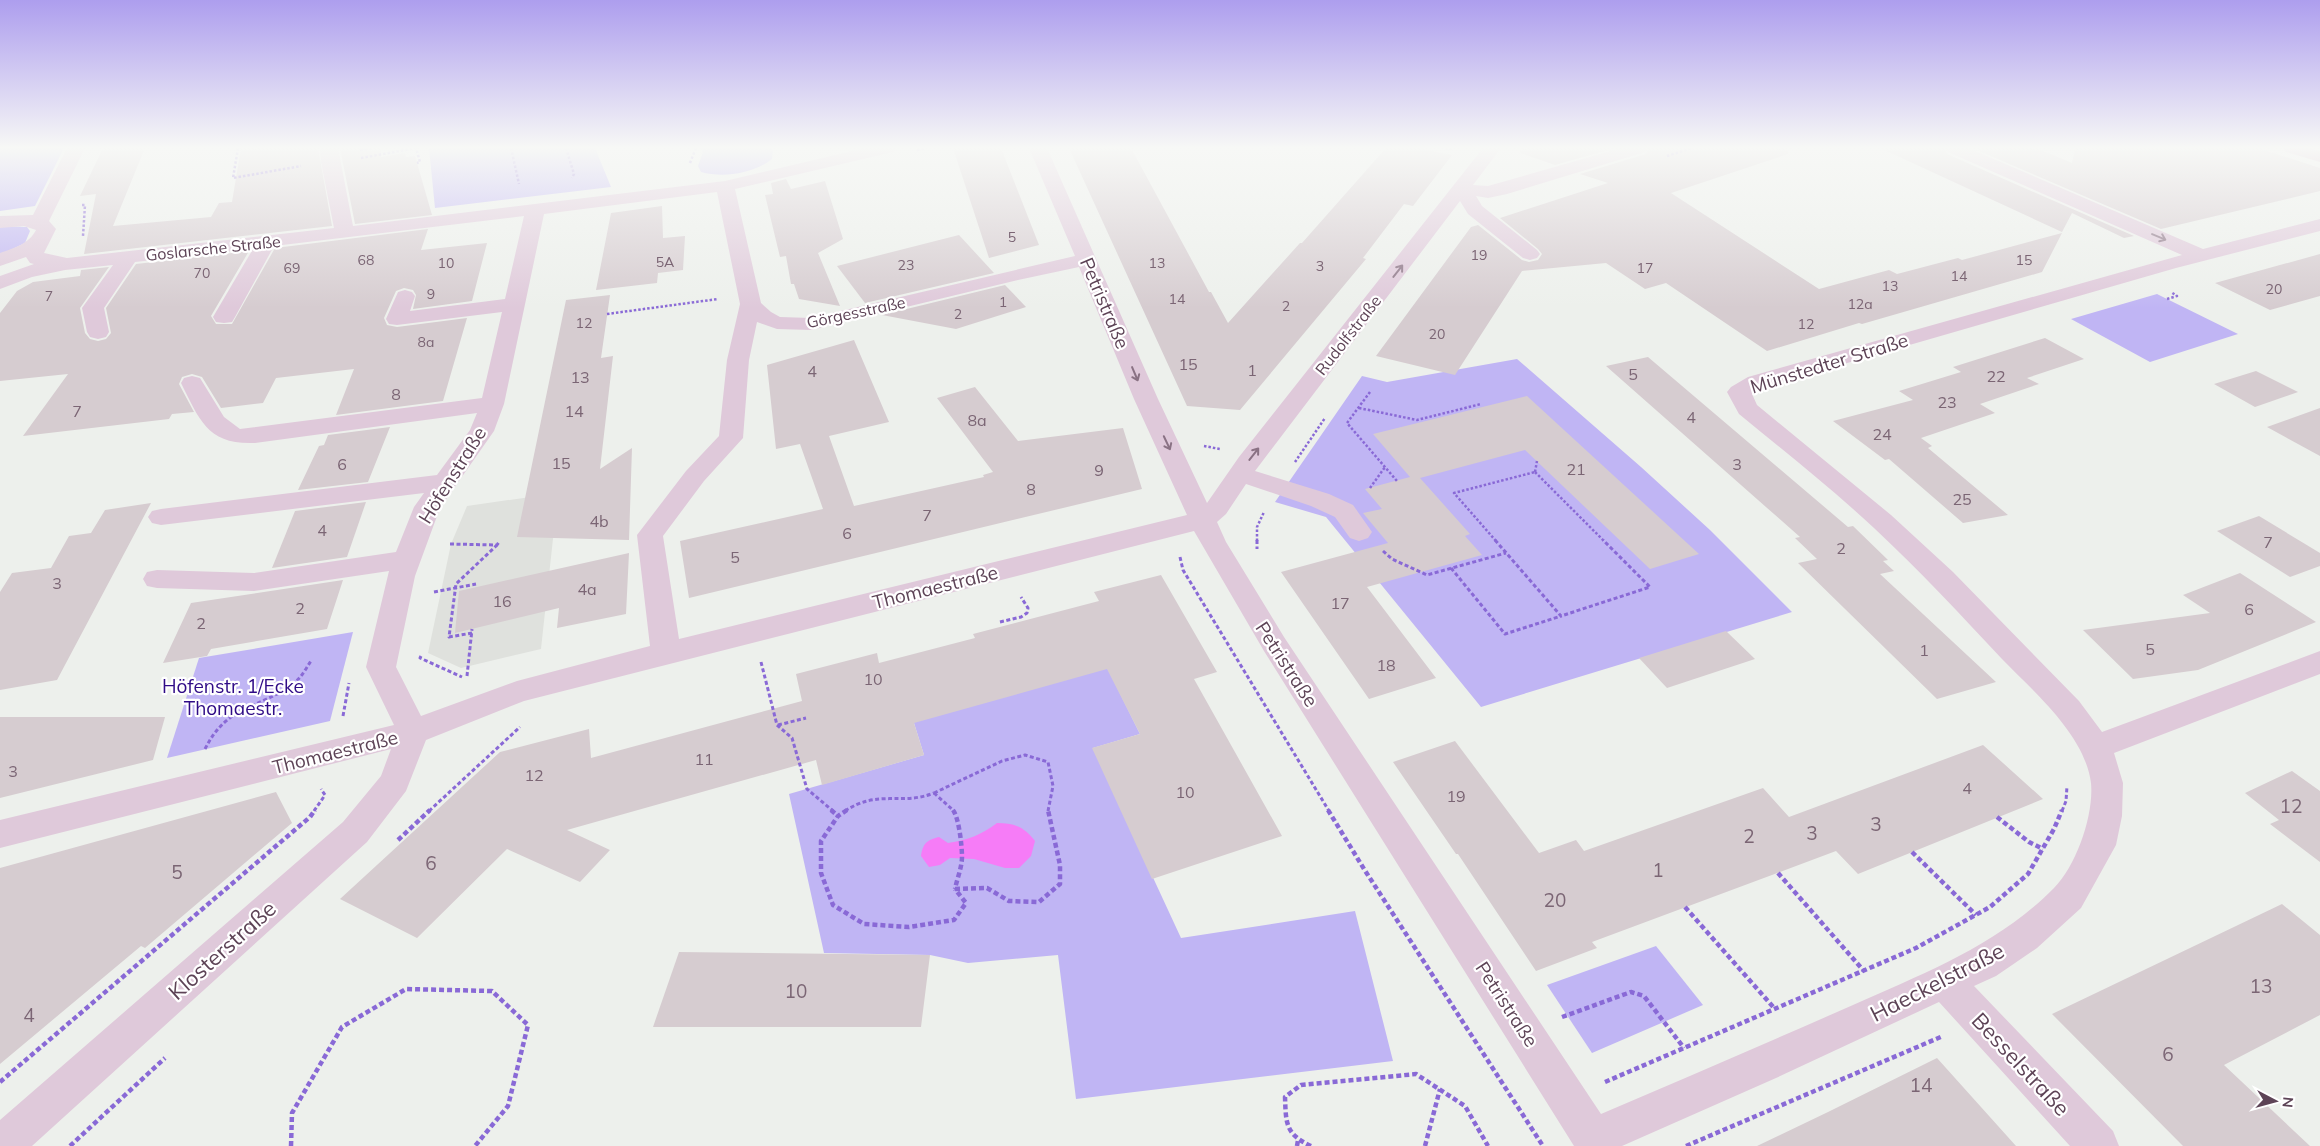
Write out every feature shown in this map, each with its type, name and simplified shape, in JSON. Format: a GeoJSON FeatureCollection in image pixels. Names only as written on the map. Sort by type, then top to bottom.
{"type":"FeatureCollection","features":[{"type":"Feature","properties":{"kind":"street"},"geometry":{"type":"LineString","coordinates":[[0,260],[28,249],[41,231],[53,201]]}},
{"type":"Feature","properties":{"kind":"street"},"geometry":{"type":"LineString","coordinates":[[338,201],[345,233]]}},
{"type":"Feature","properties":{"kind":"street","name":"Goslarsche Straße"},"geometry":{"type":"LineString","coordinates":[[41,231],[34,253],[37,260],[66,264],[603,201]]}},
{"type":"Feature","properties":{"kind":"street"},"geometry":{"type":"LineString","coordinates":[[666,653],[650,535],[695,476],[731,438],[738,360],[751,300],[729,201]]}},
{"type":"Feature","properties":{"kind":"street","name":"Petristraße"},"geometry":{"type":"LineString","coordinates":[[1061,201],[1146,399],[1227,568],[1274,644],[1596,1142]]}},
{"type":"Feature","properties":{"kind":"street","name":"Rudolfstraße"},"geometry":{"type":"LineString","coordinates":[[1203,520],[1217,508],[1239,474],[1452,201]]}},
{"type":"Feature","properties":{"kind":"street"},"geometry":{"type":"LineString","coordinates":[[1470,201],[1475,210],[1530,254]]}},
{"type":"Feature","properties":{"kind":"street"},"geometry":{"type":"LineString","coordinates":[[2077,201],[2200,255]]}},
{"type":"Feature","properties":{"kind":"street","name":"Höfenstraße"},"geometry":{"type":"LineString","coordinates":[[413,732],[381,667],[401,576],[427,507],[482,432],[492,404],[535,210]]}},
{"type":"Feature","properties":{"kind":"street"},"geometry":{"type":"LineString","coordinates":[[0,222],[29,221],[41,231]]}},
{"type":"Feature","properties":{"kind":"street","name":"Münstedter Straße"},"geometry":{"type":"LineString","coordinates":[[2096,747],[2068,709],[1943,579],[1882,521],[1814,463],[1747,410],[1740,392],[1756,382],[2200,255],[2320,225]]}},
{"type":"Feature","properties":{"kind":"street"},"geometry":{"type":"LineString","coordinates":[[224,317],[267,242]]}},
{"type":"Feature","properties":{"kind":"street"},"geometry":{"type":"LineString","coordinates":[[98,332],[93,308],[129,257]]}},
{"type":"Feature","properties":{"kind":"street","name":"Görgesstraße"},"geometry":{"type":"LineString","coordinates":[[751,300],[758,314],[766,320],[789,324],[811,324],[1018,274],[1086,260]]}},
{"type":"Feature","properties":{"kind":"street"},"geometry":{"type":"LineString","coordinates":[[0,283],[26,272],[66,264]]}},
{"type":"Feature","properties":{"kind":"street"},"geometry":{"type":"LineString","coordinates":[[405,296],[397,319],[514,304]]}},
{"type":"Feature","properties":{"kind":"street"},"geometry":{"type":"LineString","coordinates":[[738,360],[759,343],[811,324]]}},
{"type":"Feature","properties":{"kind":"street"},"geometry":{"type":"LineString","coordinates":[[192,383],[212,417],[223,430],[234,436],[255,436],[492,404]]}},
{"type":"Feature","properties":{"kind":"street"},"geometry":{"type":"LineString","coordinates":[[1239,474],[1320,500],[1344,512],[1359,532]]}},
{"type":"Feature","properties":{"kind":"street"},"geometry":{"type":"LineString","coordinates":[[161,517],[446,482]]}},
{"type":"Feature","properties":{"kind":"street","name":"Thomaestraße"},"geometry":{"type":"LineString","coordinates":[[0,834],[413,732],[517,692],[666,653],[1203,520]]}},
{"type":"Feature","properties":{"kind":"street"},"geometry":{"type":"LineString","coordinates":[[157,579],[254,582],[406,560]]}},
{"type":"Feature","properties":{"kind":"street"},"geometry":{"type":"LineString","coordinates":[[2096,747],[2320,662]]}},
{"type":"Feature","properties":{"kind":"street","name":"Klosterstraße"},"geometry":{"type":"LineString","coordinates":[[1,1146],[355,832],[395,782],[413,732]]}},
{"type":"Feature","properties":{"kind":"street","name":"Haeckelstraße"},"geometry":{"type":"LineString","coordinates":[[1596,1142],[1983,964],[2024,937],[2069,897],[2099,845],[2105,816],[2107,783],[2096,747]]}},
{"type":"Feature","properties":{"kind":"street","name":"Besselstraße"},"geometry":{"type":"LineString","coordinates":[[1945,982],[2098,1146]]}},
{"type":"Feature","properties":{"kind":"path"},"geometry":{"type":"LineString","coordinates":[[529,201],[535,210]]}},
{"type":"Feature","properties":{"kind":"path"},"geometry":{"type":"LineString","coordinates":[[608,314],[751,300]]}},
{"type":"Feature","properties":{"kind":"path"},"geometry":{"type":"LineString","coordinates":[[1370,392],[1348,423],[1397,481]]}},
{"type":"Feature","properties":{"kind":"path"},"geometry":{"type":"LineString","coordinates":[[1359,408],[1417,420],[1481,404]]}},
{"type":"Feature","properties":{"kind":"path"},"geometry":{"type":"LineString","coordinates":[[1535,472],[1537,461]]}},
{"type":"Feature","properties":{"kind":"path"},"geometry":{"type":"LineString","coordinates":[[1370,488],[1385,467]]}},
{"type":"Feature","properties":{"kind":"path"},"geometry":{"type":"LineString","coordinates":[[1535,472],[1454,493],[1562,616]]}},
{"type":"Feature","properties":{"kind":"path"},"geometry":{"type":"LineString","coordinates":[[1451,568],[1505,634],[1650,587],[1535,472]]}},
{"type":"Feature","properties":{"kind":"path"},"geometry":{"type":"LineString","coordinates":[[1359,532],[1392,558],[1427,575],[1506,553]]}},
{"type":"Feature","properties":{"kind":"path"},"geometry":{"type":"LineString","coordinates":[[444,544],[498,544],[456,584],[455,588],[449,637],[472,631],[466,676]]}},
{"type":"Feature","properties":{"kind":"path"},"geometry":{"type":"LineString","coordinates":[[434,592],[476,584]]}},
{"type":"Feature","properties":{"kind":"path"},"geometry":{"type":"LineString","coordinates":[[1000,622],[1021,617],[1027,613],[1028,608],[1020,595]]}},
{"type":"Feature","properties":{"kind":"path"},"geometry":{"type":"LineString","coordinates":[[202,759],[207,743],[222,723],[248,705],[273,695],[296,682],[311,661]]}},
{"type":"Feature","properties":{"kind":"path"},"geometry":{"type":"LineString","coordinates":[[760,661],[777,725],[792,738],[807,789],[838,816]]}},
{"type":"Feature","properties":{"kind":"path"},"geometry":{"type":"LineString","coordinates":[[777,725],[806,718]]}},
{"type":"Feature","properties":{"kind":"path"},"geometry":{"type":"LineString","coordinates":[[1025,755],[1048,762],[1053,786],[1048,812],[1060,865],[1060,884],[1040,902],[1009,901],[987,888],[954,889],[966,903],[954,920],[909,927],[864,924],[833,905],[821,873],[821,841],[838,816],[856,804],[876,798],[918,799],[1002,761],[1025,755]]}},
{"type":"Feature","properties":{"kind":"path"},"geometry":{"type":"LineString","coordinates":[[0,1082],[310,818],[325,795],[316,780]]}},
{"type":"Feature","properties":{"kind":"path"},"geometry":{"type":"LineString","coordinates":[[1602,1083],[1916,948],[1990,907],[2028,874],[2066,801],[2068,783]]}},
{"type":"Feature","properties":{"kind":"path"},"geometry":{"type":"LineString","coordinates":[[934,793],[954,812],[960,830],[959,842],[962,858],[954,889]]}},
{"type":"Feature","properties":{"kind":"path"},"geometry":{"type":"LineString","coordinates":[[1997,817],[2029,842],[2042,849]]}},
{"type":"Feature","properties":{"kind":"path"},"geometry":{"type":"LineString","coordinates":[[1912,852],[1976,915]]}},
{"type":"Feature","properties":{"kind":"path"},"geometry":{"type":"LineString","coordinates":[[1778,872],[1864,971]]}},
{"type":"Feature","properties":{"kind":"path"},"geometry":{"type":"LineString","coordinates":[[1685,907],[1775,1009]]}},
{"type":"Feature","properties":{"kind":"path"},"geometry":{"type":"LineString","coordinates":[[291,1146],[292,1112],[342,1027],[406,989],[492,991],[528,1025],[508,1106],[475,1146]]}},
{"type":"Feature","properties":{"kind":"path"},"geometry":{"type":"LineString","coordinates":[[1559,1018],[1631,992],[1644,996],[1684,1048]]}},
{"type":"Feature","properties":{"kind":"path"},"geometry":{"type":"LineString","coordinates":[[1686,1146],[1946,1035]]}},
{"type":"Feature","properties":{"kind":"path"},"geometry":{"type":"LineString","coordinates":[[1311,1146],[1298,1140],[1286,1125],[1286,1097],[1301,1085],[1416,1074],[1465,1106],[1488,1146]]}},
{"type":"Feature","properties":{"kind":"path"},"geometry":{"type":"LineString","coordinates":[[1425,1146],[1440,1089]]}},
{"type":"Feature","properties":{"kind":"path"},"geometry":{"type":"LineString","coordinates":[[1297,1146],[1298,1140]]}},
{"type":"Feature","properties":{"kind":"shaded area"},"geometry":{"type":"Polygon","coordinates":[[[558,493],[541,649],[461,668],[428,653],[451,544],[467,506],[558,493]]]}},
{"type":"Feature","properties":{"kind":"shaded area"},"geometry":{"type":"Polygon","coordinates":[[[997,823],[1019,827],[1027,832],[1035,841],[1031,856],[1019,868],[1005,868],[974,859],[950,858],[940,865],[929,867],[921,856],[924,845],[931,839],[939,837],[948,843],[962,840],[980,834],[997,823]]]}},
{"type":"Feature","properties":{"kind":"green space"},"geometry":{"type":"Polygon","coordinates":[[[0,201],[37,201],[35,206],[0,211],[0,201]]]}},
{"type":"Feature","properties":{"kind":"green space"},"geometry":{"type":"Polygon","coordinates":[[[434,201],[490,201],[435,208],[434,201]]]}},
{"type":"Feature","properties":{"kind":"green space"},"geometry":{"type":"Polygon","coordinates":[[[0,226],[27,227],[30,231],[25,243],[0,255],[0,226]]]}},
{"type":"Feature","properties":{"kind":"green space"},"geometry":{"type":"Polygon","coordinates":[[[2157,294],[2238,334],[2150,362],[2071,319],[2157,294]]]}},
{"type":"Feature","properties":{"kind":"green space"},"geometry":{"type":"Polygon","coordinates":[[[1517,359],[1710,530],[1792,612],[1481,707],[1326,517],[1275,502],[1362,376],[1387,382],[1517,359]]]}},
{"type":"Feature","properties":{"kind":"green space","name":"Höfenstr. 1/Ecke Thomaestr."},"geometry":{"type":"Polygon","coordinates":[[[353,632],[330,721],[167,758],[199,658],[353,632]]]}},
{"type":"Feature","properties":{"kind":"green space"},"geometry":{"type":"Polygon","coordinates":[[[1093,639],[1140,734],[1093,748],[1181,938],[1355,911],[1393,1061],[1076,1099],[1058,955],[968,963],[930,955],[824,953],[789,794],[924,755],[904,691],[1093,639]]]}},
{"type":"Feature","properties":{"kind":"green space"},"geometry":{"type":"Polygon","coordinates":[[[1656,946],[1703,1005],[1592,1053],[1547,985],[1656,946]]]}},
{"type":"Feature","properties":{"kind":"building"},"geometry":{"type":"Polygon","coordinates":[[[95,201],[123,201],[113,226],[211,217],[219,203],[232,201],[328,201],[332,226],[84,254],[95,201]]]}},
{"type":"Feature","properties":{"kind":"building"},"geometry":{"type":"Polygon","coordinates":[[[351,201],[428,201],[432,215],[355,224],[351,201]]]}},
{"type":"Feature","properties":{"kind":"building"},"geometry":{"type":"Polygon","coordinates":[[[767,201],[831,201],[843,239],[818,253],[840,306],[799,299],[794,284],[791,284],[786,256],[780,257],[767,201]]]}},
{"type":"Feature","properties":{"kind":"building"},"geometry":{"type":"Polygon","coordinates":[[[971,201],[1022,201],[1039,245],[989,258],[971,201]]]}},
{"type":"Feature","properties":{"kind":"building"},"geometry":{"type":"Polygon","coordinates":[[[1093,201],[1160,201],[1228,323],[1339,201],[1416,201],[1413,206],[1404,204],[1363,258],[1366,259],[1240,410],[1187,406],[1093,201]]]}},
{"type":"Feature","properties":{"kind":"building"},"geometry":{"type":"Polygon","coordinates":[[[1551,201],[1684,201],[1819,289],[1889,270],[1897,274],[1958,258],[1962,260],[2062,233],[2042,272],[1862,324],[1859,323],[1767,351],[1666,283],[1645,289],[1606,263],[1522,271],[1455,375],[1376,356],[1471,227],[1478,225],[1522,260],[1529,262],[1538,260],[1542,254],[1538,249],[1500,218],[1551,201]]]}},
{"type":"Feature","properties":{"kind":"building"},"geometry":{"type":"Polygon","coordinates":[[[1996,201],[2055,201],[2134,236],[2124,238],[2072,213],[2062,232],[1996,201]]]}},
{"type":"Feature","properties":{"kind":"building"},"geometry":{"type":"Polygon","coordinates":[[[2097,201],[2276,201],[2161,229],[2097,201]]]}},
{"type":"Feature","properties":{"kind":"building"},"geometry":{"type":"Polygon","coordinates":[[[662,206],[663,238],[685,236],[683,270],[658,273],[657,283],[596,290],[611,213],[662,206]]]}},
{"type":"Feature","properties":{"kind":"building"},"geometry":{"type":"Polygon","coordinates":[[[428,229],[421,250],[487,243],[472,301],[413,309],[416,295],[413,290],[404,288],[396,291],[384,318],[387,325],[397,327],[467,318],[443,401],[336,415],[354,369],[276,378],[263,403],[221,408],[202,377],[192,374],[182,377],[179,384],[194,412],[172,414],[169,419],[23,436],[68,374],[0,381],[0,313],[17,291],[33,282],[80,276],[81,270],[109,267],[80,308],[85,333],[90,339],[98,341],[106,339],[111,333],[106,308],[136,264],[249,251],[211,316],[216,324],[232,324],[275,248],[428,229]]]}},
{"type":"Feature","properties":{"kind":"building"},"geometry":{"type":"Polygon","coordinates":[[[959,235],[994,273],[865,303],[837,266],[959,235]]]}},
{"type":"Feature","properties":{"kind":"building"},"geometry":{"type":"Polygon","coordinates":[[[2320,254],[2320,296],[2270,310],[2215,283],[2320,254]]]}},
{"type":"Feature","properties":{"kind":"building"},"geometry":{"type":"Polygon","coordinates":[[[1005,285],[1026,307],[956,329],[882,315],[1005,285]]]}},
{"type":"Feature","properties":{"kind":"building"},"geometry":{"type":"Polygon","coordinates":[[[610,295],[601,358],[613,356],[600,469],[632,448],[629,540],[517,537],[566,300],[610,295]]]}},
{"type":"Feature","properties":{"kind":"building"},"geometry":{"type":"Polygon","coordinates":[[[2045,338],[2084,359],[2027,378],[2039,384],[1980,404],[1995,413],[1921,438],[1932,446],[1928,448],[2008,515],[1963,523],[1889,459],[1885,460],[1833,421],[1913,400],[1899,391],[1961,372],[1953,367],[2045,338]]]}},
{"type":"Feature","properties":{"kind":"building"},"geometry":{"type":"Polygon","coordinates":[[[854,340],[889,422],[829,436],[854,506],[984,477],[983,475],[993,472],[937,398],[975,387],[1018,441],[1123,428],[1142,489],[689,598],[680,541],[823,509],[800,444],[776,449],[767,365],[854,340]]]}},
{"type":"Feature","properties":{"kind":"building"},"geometry":{"type":"Polygon","coordinates":[[[1648,357],[1848,527],[1853,526],[1888,560],[1883,561],[1894,571],[1880,574],[1996,682],[1937,699],[1798,563],[1817,559],[1795,538],[1800,537],[1606,366],[1648,357]]]}},
{"type":"Feature","properties":{"kind":"building"},"geometry":{"type":"Polygon","coordinates":[[[2256,371],[2298,392],[2255,407],[2214,384],[2256,371]]]}},
{"type":"Feature","properties":{"kind":"building"},"geometry":{"type":"Polygon","coordinates":[[[1527,396],[1699,554],[1650,569],[1525,450],[1420,478],[1470,534],[1465,536],[1482,555],[1367,587],[1436,678],[1369,699],[1281,572],[1388,543],[1363,513],[1382,509],[1365,489],[1410,477],[1373,434],[1527,396]]]}},
{"type":"Feature","properties":{"kind":"building"},"geometry":{"type":"Polygon","coordinates":[[[2320,408],[2320,456],[2267,427],[2320,408]]]}},
{"type":"Feature","properties":{"kind":"building"},"geometry":{"type":"Polygon","coordinates":[[[390,427],[368,482],[298,490],[319,446],[324,445],[328,435],[390,427]]]}},
{"type":"Feature","properties":{"kind":"building"},"geometry":{"type":"Polygon","coordinates":[[[366,502],[347,557],[272,568],[295,511],[366,502]]]}},
{"type":"Feature","properties":{"kind":"building"},"geometry":{"type":"Polygon","coordinates":[[[151,503],[57,680],[0,690],[0,592],[12,573],[51,568],[69,536],[91,533],[105,510],[151,503]]]}},
{"type":"Feature","properties":{"kind":"building"},"geometry":{"type":"Polygon","coordinates":[[[2259,516],[2320,553],[2320,566],[2290,577],[2217,531],[2259,516]]]}},
{"type":"Feature","properties":{"kind":"building"},"geometry":{"type":"Polygon","coordinates":[[[629,553],[626,614],[557,628],[559,608],[455,633],[459,591],[629,553]]]}},
{"type":"Feature","properties":{"kind":"building"},"geometry":{"type":"Polygon","coordinates":[[[2240,573],[2316,622],[2198,670],[2133,679],[2083,630],[2210,613],[2183,595],[2240,573]]]}},
{"type":"Feature","properties":{"kind":"building"},"geometry":{"type":"Polygon","coordinates":[[[1161,575],[1217,672],[1194,679],[1282,836],[1152,879],[1092,748],[1140,734],[1107,669],[914,723],[924,755],[822,785],[816,760],[567,830],[610,850],[580,882],[507,849],[417,938],[340,899],[500,752],[589,729],[591,758],[802,701],[796,674],[877,653],[879,663],[975,638],[973,634],[1099,601],[1094,592],[1161,575]]]}},
{"type":"Feature","properties":{"kind":"building"},"geometry":{"type":"Polygon","coordinates":[[[343,580],[327,629],[211,649],[207,656],[163,663],[191,603],[343,580]]]}},
{"type":"Feature","properties":{"kind":"building"},"geometry":{"type":"Polygon","coordinates":[[[1726,631],[1755,659],[1667,688],[1639,658],[1726,631]]]}},
{"type":"Feature","properties":{"kind":"building"},"geometry":{"type":"Polygon","coordinates":[[[0,717],[165,717],[153,760],[0,798],[0,717]]]}},
{"type":"Feature","properties":{"kind":"building"},"geometry":{"type":"Polygon","coordinates":[[[1455,741],[1539,853],[1576,840],[1584,851],[1763,788],[1789,817],[1983,745],[2043,799],[1858,874],[1836,851],[1592,942],[1597,948],[1536,971],[1458,854],[1456,854],[1393,762],[1455,741]]]}},
{"type":"Feature","properties":{"kind":"building"},"geometry":{"type":"Polygon","coordinates":[[[2292,771],[2320,791],[2320,862],[2270,824],[2279,820],[2245,793],[2292,771]]]}},
{"type":"Feature","properties":{"kind":"building"},"geometry":{"type":"Polygon","coordinates":[[[276,792],[292,823],[145,948],[141,946],[0,1064],[0,868],[276,792]]]}},
{"type":"Feature","properties":{"kind":"building"},"geometry":{"type":"Polygon","coordinates":[[[2282,904],[2320,935],[2320,1015],[2224,1065],[2310,1146],[2183,1146],[2052,1014],[2282,904]]]}},
{"type":"Feature","properties":{"kind":"building"},"geometry":{"type":"Polygon","coordinates":[[[679,952],[930,955],[921,1027],[653,1027],[679,952]]]}},
{"type":"Feature","properties":{"kind":"building"},"geometry":{"type":"Polygon","coordinates":[[[1937,1058],[2016,1146],[1757,1146],[1828,1112],[1937,1058]]]}}]}
